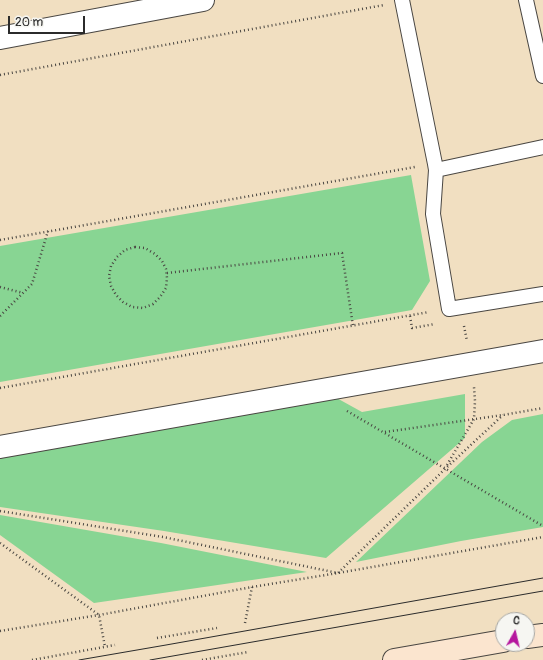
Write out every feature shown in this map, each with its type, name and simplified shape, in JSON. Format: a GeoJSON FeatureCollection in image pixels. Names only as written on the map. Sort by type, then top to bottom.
{"type":"FeatureCollection","features":[{"type":"Feature","properties":{"kind":"main road"},"geometry":{"type":"LineString","coordinates":[[394,660],[495,642]]}},
{"type":"Feature","properties":{"kind":"street"},"geometry":{"type":"LineString","coordinates":[[0,38],[203,0]]}},
{"type":"Feature","properties":{"kind":"street"},"geometry":{"type":"LineString","coordinates":[[0,447],[543,350]]}},
{"type":"Feature","properties":{"kind":"lane"},"geometry":{"type":"LineString","coordinates":[[526,0],[543,76]]}},
{"type":"Feature","properties":{"kind":"lane"},"geometry":{"type":"LineString","coordinates":[[402,1],[436,167],[433,214],[449,309],[543,294]]}},
{"type":"Feature","properties":{"kind":"lane"},"geometry":{"type":"LineString","coordinates":[[436,167],[543,147]]}},
{"type":"Feature","properties":{"kind":"path"},"geometry":{"type":"LineString","coordinates":[[0,75],[402,1]]}},
{"type":"Feature","properties":{"kind":"path"},"geometry":{"type":"LineString","coordinates":[[0,240],[436,167]]}},
{"type":"Feature","properties":{"kind":"path"},"geometry":{"type":"LineString","coordinates":[[0,316],[32,284],[48,231]]}},
{"type":"Feature","properties":{"kind":"path"},"geometry":{"type":"LineString","coordinates":[[135,247],[145,248],[155,254],[162,261],[167,273],[168,278],[166,288],[160,297],[153,304],[143,308],[132,307],[119,299],[111,286],[109,276],[117,257],[125,250],[135,247]]}},
{"type":"Feature","properties":{"kind":"path"},"geometry":{"type":"LineString","coordinates":[[167,273],[342,253],[353,326]]}},
{"type":"Feature","properties":{"kind":"path"},"geometry":{"type":"LineString","coordinates":[[0,287],[23,293]]}},
{"type":"Feature","properties":{"kind":"path"},"geometry":{"type":"LineString","coordinates":[[0,388],[449,309]]}},
{"type":"Feature","properties":{"kind":"path"},"geometry":{"type":"LineString","coordinates":[[445,468],[474,419],[476,401]]}},
{"type":"Feature","properties":{"kind":"path"},"geometry":{"type":"LineString","coordinates":[[384,433],[543,408]]}},
{"type":"Feature","properties":{"kind":"path"},"geometry":{"type":"LineString","coordinates":[[345,410],[543,526]]}},
{"type":"Feature","properties":{"kind":"path"},"geometry":{"type":"LineString","coordinates":[[338,573],[445,468],[503,415]]}},
{"type":"Feature","properties":{"kind":"path"},"geometry":{"type":"LineString","coordinates":[[0,511],[163,537],[338,573]]}},
{"type":"Feature","properties":{"kind":"path"},"geometry":{"type":"LineString","coordinates":[[0,631],[543,537]]}},
{"type":"Feature","properties":{"kind":"path"},"geometry":{"type":"LineString","coordinates":[[0,543],[99,615],[105,647]]}},
{"type":"Feature","properties":{"kind":"path"},"geometry":{"type":"LineString","coordinates":[[245,623],[252,587]]}},
{"type":"Feature","properties":{"kind":"path"},"geometry":{"type":"LineString","coordinates":[[157,638],[217,628]]}},
{"type":"Feature","properties":{"kind":"path"},"geometry":{"type":"LineString","coordinates":[[32,660],[114,645]]}},
{"type":"Feature","properties":{"kind":"path"},"geometry":{"type":"LineString","coordinates":[[202,660],[248,652]]}},
{"type":"Feature","properties":{"kind":"green space"},"geometry":{"type":"Polygon","coordinates":[[[411,175],[430,281],[412,310],[0,382],[0,246],[411,175]]]}},
{"type":"Feature","properties":{"kind":"green space"},"geometry":{"type":"Polygon","coordinates":[[[465,394],[465,438],[326,558],[164,531],[0,507],[0,456],[333,396],[362,412],[465,394]]]}},
{"type":"Feature","properties":{"kind":"green space"},"geometry":{"type":"Polygon","coordinates":[[[543,414],[543,527],[461,541],[356,562],[482,442],[512,420],[543,414]]]}},
{"type":"Feature","properties":{"kind":"green space"},"geometry":{"type":"Polygon","coordinates":[[[0,515],[161,543],[307,572],[94,603],[0,535],[0,515]]]}},
{"type":"Feature","properties":{"kind":"tram line"},"geometry":{"type":"LineString","coordinates":[[79,660],[543,578]]}},
{"type":"Feature","properties":{"kind":"tram line"},"geometry":{"type":"LineString","coordinates":[[150,660],[543,591]]}}]}
